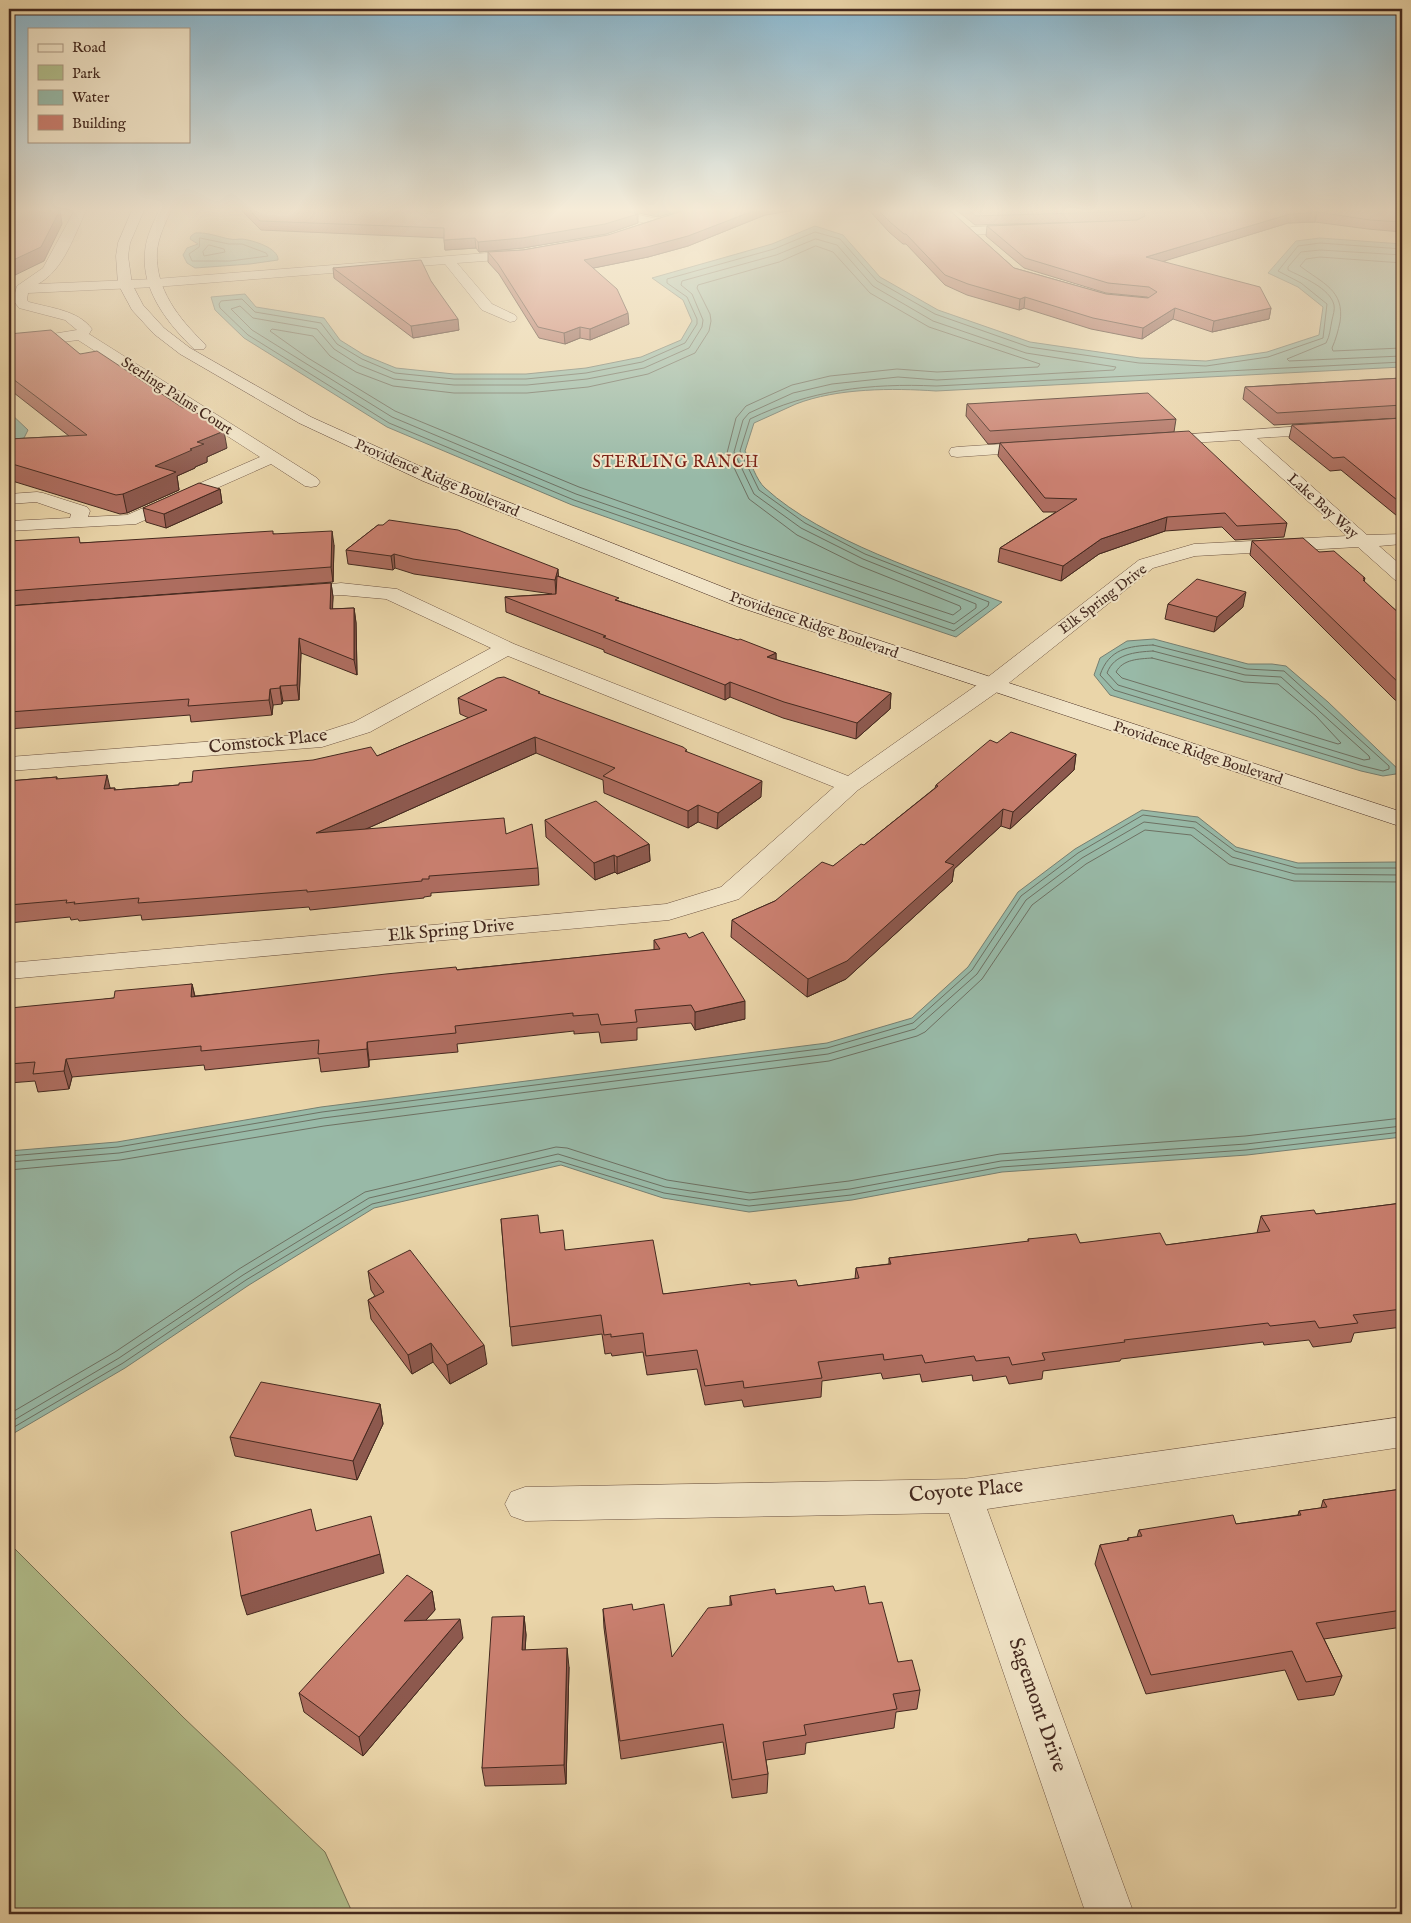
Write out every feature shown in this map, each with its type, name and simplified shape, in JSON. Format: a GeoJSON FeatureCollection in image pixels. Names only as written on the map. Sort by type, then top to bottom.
{"type":"FeatureCollection","features":[{"type":"Feature","properties":{"kind":"street","name":"Sterling Palms Court"},"geometry":{"type":"LineString","coordinates":[[20,298],[24,304],[70,317],[85,329],[81,335],[311,482]]}},
{"type":"Feature","properties":{"kind":"street","name":"Providence Ridge Boulevard"},"geometry":{"type":"LineString","coordinates":[[132,298],[137,307],[159,331],[200,361],[244,384],[305,420],[428,478],[746,603],[1402,820]]}},
{"type":"Feature","properties":{"kind":"street","name":"Providence Ridge Boulevard"},"geometry":{"type":"LineString","coordinates":[[162,298],[180,327],[194,342],[244,384]]}},
{"type":"Feature","properties":{"kind":"street"},"geometry":{"type":"LineString","coordinates":[[479,298],[487,307],[510,318]]}},
{"type":"Feature","properties":{"kind":"street"},"geometry":{"type":"LineString","coordinates":[[9,345],[81,335]]}},
{"type":"Feature","properties":{"kind":"street"},"geometry":{"type":"LineString","coordinates":[[1145,441],[1402,424]]}},
{"type":"Feature","properties":{"kind":"street","name":"Lake Bay Way"},"geometry":{"type":"LineString","coordinates":[[1244,435],[1402,576]]}},
{"type":"Feature","properties":{"kind":"street"},"geometry":{"type":"LineString","coordinates":[[957,452],[1046,447]]}},
{"type":"Feature","properties":{"kind":"street"},"geometry":{"type":"LineString","coordinates":[[9,526],[130,520],[273,457]]}},
{"type":"Feature","properties":{"kind":"street"},"geometry":{"type":"LineString","coordinates":[[9,499],[37,497],[81,511],[77,523]]}},
{"type":"Feature","properties":{"kind":"street","name":"Elk Spring Drive"},"geometry":{"type":"LineString","coordinates":[[9,971],[669,912],[730,893],[850,785],[992,685],[1146,564],[1194,550],[1402,539]]}},
{"type":"Feature","properties":{"kind":"street"},"geometry":{"type":"LineString","coordinates":[[272,594],[341,589],[390,594],[507,648],[850,785]]}},
{"type":"Feature","properties":{"kind":"street","name":"Comstock Place"},"geometry":{"type":"LineString","coordinates":[[9,764],[322,740],[362,727],[507,648]]}},
{"type":"Feature","properties":{"kind":"street","name":"Coyote Place"},"geometry":{"type":"LineString","coordinates":[[525,1504],[963,1496],[1402,1432]]}},
{"type":"Feature","properties":{"kind":"street","name":"Sagemont Drive"},"geometry":{"type":"LineString","coordinates":[[963,1496],[1110,1914]]}},
{"type":"Feature","properties":{"kind":"green space"},"geometry":{"type":"Polygon","coordinates":[[[9,1543],[184,1718],[325,1852],[353,1914],[9,1914],[9,1543]]]}},
{"type":"Feature","properties":{"kind":"water"},"geometry":{"type":"Polygon","coordinates":[[[211,298],[248,298],[256,307],[324,318],[340,340],[364,355],[396,368],[454,374],[526,374],[586,368],[641,357],[681,340],[692,321],[683,300],[680,298],[916,298],[938,310],[1030,342],[1140,358],[1206,361],[1267,352],[1319,335],[1323,307],[1311,298],[1402,298],[1402,367],[936,391],[865,390],[812,399],[754,423],[745,451],[762,485],[789,507],[846,540],[910,568],[1002,602],[956,637],[572,505],[387,427],[244,338],[215,310],[211,298]]]}},
{"type":"Feature","properties":{"kind":"water"},"geometry":{"type":"Polygon","coordinates":[[[9,412],[28,430],[24,438],[9,447],[9,412]]]}},
{"type":"Feature","properties":{"kind":"water"},"geometry":{"type":"Polygon","coordinates":[[[1154,639],[1248,664],[1286,666],[1328,702],[1402,773],[1383,776],[1361,771],[1110,695],[1094,675],[1100,658],[1127,641],[1154,639]]]}},
{"type":"Feature","properties":{"kind":"water"},"geometry":{"type":"Polygon","coordinates":[[[1142,810],[1198,817],[1236,847],[1298,863],[1397,862],[1402,864],[1402,1137],[1247,1155],[1002,1172],[852,1200],[749,1212],[663,1198],[561,1165],[374,1208],[249,1285],[125,1368],[9,1436],[9,1151],[117,1142],[321,1107],[827,1043],[912,1018],[968,967],[1018,892],[1075,849],[1142,810]]]}},
{"type":"Feature","properties":{"kind":"building"},"geometry":{"type":"Polygon","coordinates":[[[373,298],[443,298],[458,319],[411,326],[373,298]]]}},
{"type":"Feature","properties":{"kind":"building"},"geometry":{"type":"Polygon","coordinates":[[[519,298],[621,298],[628,313],[590,329],[580,327],[564,333],[538,327],[519,298]]]}},
{"type":"Feature","properties":{"kind":"building"},"geometry":{"type":"Polygon","coordinates":[[[1027,298],[1266,298],[1271,308],[1214,321],[1175,308],[1143,328],[1093,318],[1027,298]]]}},
{"type":"Feature","properties":{"kind":"building"},"geometry":{"type":"Polygon","coordinates":[[[51,330],[80,354],[97,351],[183,408],[188,407],[224,431],[197,442],[204,444],[155,466],[176,472],[123,494],[116,495],[9,463],[9,439],[87,435],[9,376],[9,334],[51,330]]]}},
{"type":"Feature","properties":{"kind":"building"},"geometry":{"type":"Polygon","coordinates":[[[1402,378],[1402,405],[1277,413],[1245,387],[1402,378]]]}},
{"type":"Feature","properties":{"kind":"building"},"geometry":{"type":"Polygon","coordinates":[[[1148,393],[1176,419],[990,431],[967,404],[1148,393]]]}},
{"type":"Feature","properties":{"kind":"building"},"geometry":{"type":"Polygon","coordinates":[[[1402,418],[1402,504],[1344,457],[1333,458],[1292,425],[1402,418]]]}},
{"type":"Feature","properties":{"kind":"building"},"geometry":{"type":"Polygon","coordinates":[[[1189,431],[1287,523],[1237,526],[1225,513],[1167,517],[1101,539],[1063,566],[1000,548],[1077,499],[1045,498],[1000,443],[1189,431]]]}},
{"type":"Feature","properties":{"kind":"building"},"geometry":{"type":"Polygon","coordinates":[[[199,483],[220,489],[164,514],[143,508],[199,483]]]}},
{"type":"Feature","properties":{"kind":"building"},"geometry":{"type":"Polygon","coordinates":[[[389,520],[458,530],[558,569],[555,580],[413,559],[394,554],[391,556],[346,550],[378,525],[383,525],[389,520]]]}},
{"type":"Feature","properties":{"kind":"building"},"geometry":{"type":"Polygon","coordinates":[[[273,531],[273,534],[332,531],[331,567],[9,591],[9,541],[79,537],[80,543],[273,531]]]}},
{"type":"Feature","properties":{"kind":"building"},"geometry":{"type":"Polygon","coordinates":[[[1303,538],[1319,552],[1334,551],[1365,578],[1363,580],[1402,616],[1402,686],[1252,541],[1303,538]]]}},
{"type":"Feature","properties":{"kind":"building"},"geometry":{"type":"Polygon","coordinates":[[[557,576],[619,598],[615,600],[738,640],[740,639],[776,653],[767,657],[891,693],[857,723],[784,702],[730,682],[725,685],[505,597],[556,594],[557,576]]]}},
{"type":"Feature","properties":{"kind":"building"},"geometry":{"type":"Polygon","coordinates":[[[1197,579],[1246,592],[1217,617],[1168,604],[1197,579]]]}},
{"type":"Feature","properties":{"kind":"building"},"geometry":{"type":"Polygon","coordinates":[[[331,583],[330,609],[354,608],[354,660],[299,638],[297,685],[280,686],[280,688],[270,689],[269,700],[188,706],[189,699],[9,712],[9,606],[331,583]]]}},
{"type":"Feature","properties":{"kind":"building"},"geometry":{"type":"Polygon","coordinates":[[[504,677],[540,692],[538,693],[683,747],[687,750],[685,751],[762,781],[718,813],[698,805],[688,811],[603,776],[615,768],[535,737],[316,833],[504,818],[506,834],[532,824],[538,868],[429,876],[429,879],[422,879],[422,881],[307,892],[307,890],[138,903],[139,898],[74,904],[75,902],[66,903],[67,900],[9,905],[9,781],[107,775],[104,789],[115,788],[114,790],[179,785],[179,783],[192,782],[193,771],[313,760],[371,747],[377,756],[487,710],[458,698],[497,678],[504,677]]]}},
{"type":"Feature","properties":{"kind":"building"},"geometry":{"type":"Polygon","coordinates":[[[1011,732],[1076,754],[1013,812],[1003,809],[945,862],[954,865],[847,961],[808,979],[732,920],[775,901],[822,862],[833,866],[861,844],[864,845],[938,786],[936,785],[990,740],[997,743],[1011,732]]]}},
{"type":"Feature","properties":{"kind":"building"},"geometry":{"type":"Polygon","coordinates":[[[596,801],[649,844],[617,857],[614,855],[594,863],[545,820],[596,801]]]}},
{"type":"Feature","properties":{"kind":"building"},"geometry":{"type":"Polygon","coordinates":[[[703,932],[745,1001],[695,1012],[691,1005],[635,1010],[637,1022],[601,1025],[598,1014],[573,1016],[573,1013],[455,1026],[456,1033],[367,1042],[367,1049],[318,1054],[319,1040],[201,1051],[201,1046],[66,1059],[64,1071],[33,1074],[35,1062],[9,1064],[10,1008],[114,998],[115,991],[192,984],[191,997],[386,974],[456,967],[457,970],[660,949],[654,940],[686,933],[689,938],[703,932]]]}},
{"type":"Feature","properties":{"kind":"building"},"geometry":{"type":"Polygon","coordinates":[[[1402,1203],[1402,1309],[1353,1315],[1358,1323],[1319,1328],[1315,1321],[1270,1326],[1268,1323],[1124,1340],[1125,1342],[1042,1353],[1045,1360],[1012,1365],[1009,1357],[976,1361],[974,1356],[925,1363],[922,1355],[884,1360],[883,1354],[818,1362],[822,1378],[744,1388],[743,1381],[705,1386],[697,1350],[646,1356],[643,1333],[611,1337],[611,1334],[604,1335],[601,1315],[510,1327],[501,1219],[538,1215],[540,1233],[563,1230],[565,1250],[653,1240],[663,1294],[750,1283],[750,1285],[796,1280],[798,1286],[859,1278],[856,1268],[891,1264],[889,1258],[1076,1234],[1080,1243],[1160,1233],[1166,1245],[1270,1231],[1261,1216],[1314,1210],[1316,1214],[1402,1203]]]}},
{"type":"Feature","properties":{"kind":"building"},"geometry":{"type":"Polygon","coordinates":[[[410,1250],[484,1345],[447,1365],[431,1343],[408,1355],[368,1300],[384,1292],[368,1271],[410,1250]]]}},
{"type":"Feature","properties":{"kind":"building"},"geometry":{"type":"Polygon","coordinates":[[[261,1382],[380,1404],[353,1461],[230,1437],[261,1382]]]}},
{"type":"Feature","properties":{"kind":"building"},"geometry":{"type":"Polygon","coordinates":[[[1402,1489],[1402,1610],[1316,1623],[1342,1676],[1306,1682],[1292,1651],[1151,1675],[1100,1545],[1142,1536],[1139,1530],[1233,1515],[1236,1524],[1301,1515],[1299,1511],[1327,1507],[1323,1500],[1402,1489]]]}},
{"type":"Feature","properties":{"kind":"building"},"geometry":{"type":"Polygon","coordinates":[[[311,1509],[316,1531],[371,1516],[380,1554],[241,1596],[231,1532],[311,1509]]]}},
{"type":"Feature","properties":{"kind":"building"},"geometry":{"type":"Polygon","coordinates":[[[407,1575],[432,1591],[404,1621],[460,1619],[359,1737],[299,1693],[407,1575]]]}},
{"type":"Feature","properties":{"kind":"building"},"geometry":{"type":"Polygon","coordinates":[[[833,1586],[835,1591],[865,1586],[869,1604],[882,1602],[898,1662],[912,1660],[920,1690],[893,1694],[897,1709],[804,1725],[806,1735],[763,1742],[768,1774],[732,1780],[723,1724],[620,1741],[603,1609],[632,1604],[633,1610],[664,1604],[672,1657],[708,1608],[732,1605],[730,1596],[775,1589],[776,1594],[833,1586]]]}},
{"type":"Feature","properties":{"kind":"building"},"geometry":{"type":"Polygon","coordinates":[[[524,1616],[522,1650],[567,1648],[564,1765],[482,1768],[492,1617],[524,1616]]]}},
{"type":"Feature","properties":{"kind":"district","name":"STERLING RANCH"},"geometry":{"type":"Point","coordinates":[676,463]}}]}
